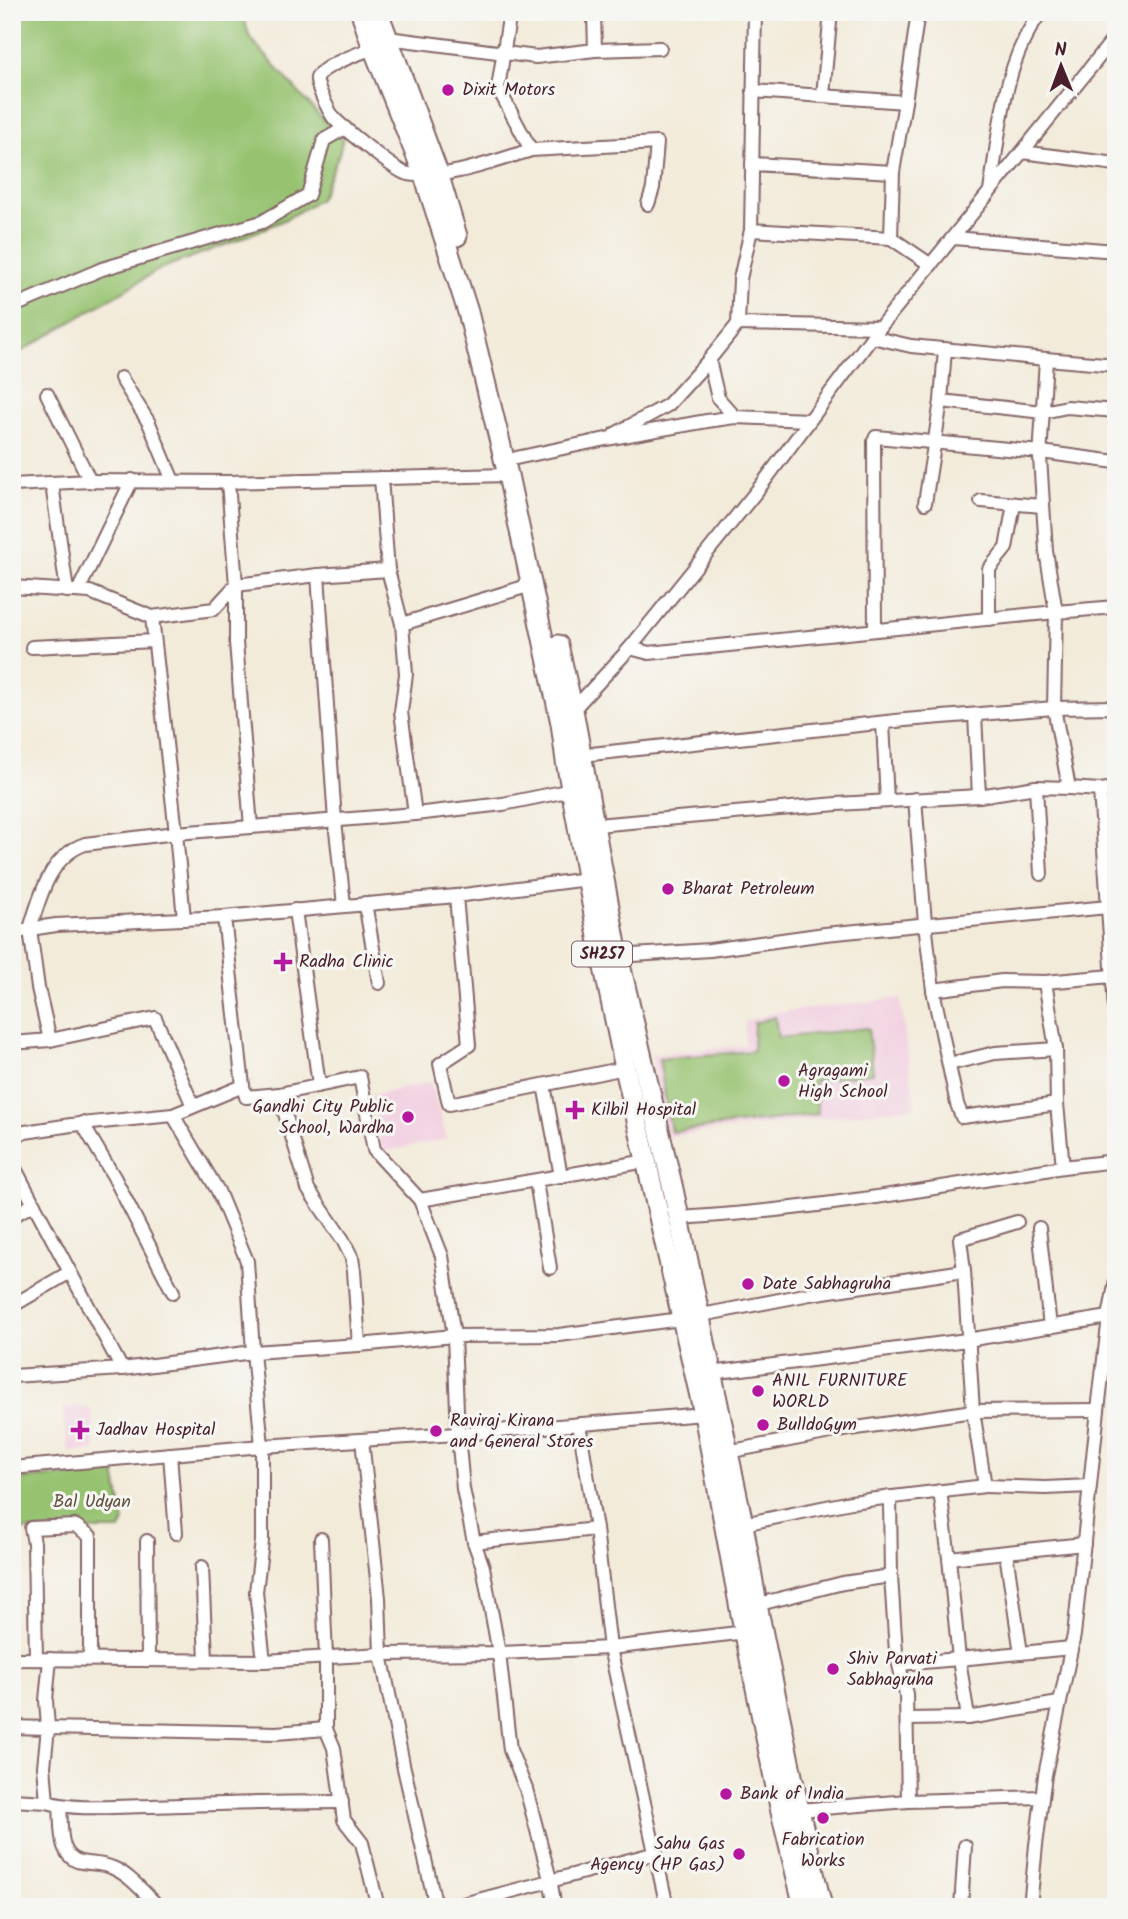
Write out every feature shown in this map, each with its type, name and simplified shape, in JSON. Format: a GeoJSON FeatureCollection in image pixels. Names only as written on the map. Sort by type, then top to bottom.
{"type":"FeatureCollection","features":[{"type":"Feature","properties":{"kind":"main road","name":"SH257"},"geometry":{"type":"LineString","coordinates":[[361,12],[381,43],[431,174],[496,371],[531,585],[567,717],[582,755],[618,956],[678,1218],[704,1415],[822,1907]]}},
{"type":"Feature","properties":{"kind":"main road","name":"SH257"},"geometry":{"type":"LineString","coordinates":[[378,12],[381,43]]}},
{"type":"Feature","properties":{"kind":"main road","name":"SH257"},"geometry":{"type":"LineString","coordinates":[[512,467],[567,717],[572,790],[625,1068],[647,1161],[690,1317],[711,1373],[743,1524],[749,1607],[746,1632],[781,1812],[804,1907]]}},
{"type":"Feature","properties":{"kind":"street"},"geometry":{"type":"LineString","coordinates":[[510,12],[498,88],[531,150]]}},
{"type":"Feature","properties":{"kind":"street"},"geometry":{"type":"LineString","coordinates":[[594,12],[595,50]]}},
{"type":"Feature","properties":{"kind":"street"},"geometry":{"type":"LineString","coordinates":[[606,439],[668,405],[738,324],[740,279],[751,230],[755,12]]}},
{"type":"Feature","properties":{"kind":"street"},"geometry":{"type":"LineString","coordinates":[[823,95],[831,12]]}},
{"type":"Feature","properties":{"kind":"street"},"geometry":{"type":"LineString","coordinates":[[891,238],[893,172],[918,12]]}},
{"type":"Feature","properties":{"kind":"street"},"geometry":{"type":"LineString","coordinates":[[989,194],[1010,72],[1024,37],[1041,12]]}},
{"type":"Feature","properties":{"kind":"street"},"geometry":{"type":"LineString","coordinates":[[567,717],[630,648],[760,487],[876,332],[1116,36]]}},
{"type":"Feature","properties":{"kind":"street"},"geometry":{"type":"LineString","coordinates":[[648,204],[653,188],[657,144],[531,150],[468,169],[431,174],[403,173],[333,116],[316,84],[317,77],[323,70],[381,43],[536,57],[595,50],[660,48]]}},
{"type":"Feature","properties":{"kind":"street"},"geometry":{"type":"LineString","coordinates":[[753,91],[905,102]]}},
{"type":"Feature","properties":{"kind":"street"},"geometry":{"type":"LineString","coordinates":[[12,307],[102,270],[262,222],[308,195],[324,139],[345,128]]}},
{"type":"Feature","properties":{"kind":"street"},"geometry":{"type":"LineString","coordinates":[[1023,152],[1116,164]]}},
{"type":"Feature","properties":{"kind":"street"},"geometry":{"type":"LineString","coordinates":[[752,164],[893,172]]}},
{"type":"Feature","properties":{"kind":"street"},"geometry":{"type":"LineString","coordinates":[[751,230],[891,238],[931,265]]}},
{"type":"Feature","properties":{"kind":"street"},"geometry":{"type":"LineString","coordinates":[[953,238],[1116,251]]}},
{"type":"Feature","properties":{"kind":"street"},"geometry":{"type":"LineString","coordinates":[[738,324],[876,332],[911,346],[1116,365]]}},
{"type":"Feature","properties":{"kind":"street"},"geometry":{"type":"LineString","coordinates":[[925,503],[946,349]]}},
{"type":"Feature","properties":{"kind":"street"},"geometry":{"type":"LineString","coordinates":[[1046,359],[1041,452],[1045,551],[1056,612],[1054,708],[1069,788]]}},
{"type":"Feature","properties":{"kind":"street"},"geometry":{"type":"LineString","coordinates":[[709,360],[718,398],[735,417]]}},
{"type":"Feature","properties":{"kind":"street"},"geometry":{"type":"LineString","coordinates":[[121,378],[149,423],[173,481]]}},
{"type":"Feature","properties":{"kind":"street"},"geometry":{"type":"LineString","coordinates":[[47,394],[90,481]]}},
{"type":"Feature","properties":{"kind":"street"},"geometry":{"type":"LineString","coordinates":[[941,401],[1043,412],[1067,407],[1116,411]]}},
{"type":"Feature","properties":{"kind":"street"},"geometry":{"type":"LineString","coordinates":[[12,485],[132,480],[228,482],[381,478],[512,467],[606,439],[735,417],[809,420]]}},
{"type":"Feature","properties":{"kind":"street"},"geometry":{"type":"LineString","coordinates":[[875,629],[876,437],[1041,452],[1116,462]]}},
{"type":"Feature","properties":{"kind":"street"},"geometry":{"type":"LineString","coordinates":[[381,478],[388,570],[402,624],[406,674],[401,712],[415,814]]}},
{"type":"Feature","properties":{"kind":"street"},"geometry":{"type":"LineString","coordinates":[[72,591],[132,480]]}},
{"type":"Feature","properties":{"kind":"street"},"geometry":{"type":"LineString","coordinates":[[228,482],[236,585],[236,642],[251,827]]}},
{"type":"Feature","properties":{"kind":"street"},"geometry":{"type":"LineString","coordinates":[[52,484],[72,591]]}},
{"type":"Feature","properties":{"kind":"street"},"geometry":{"type":"LineString","coordinates":[[981,501],[1043,506]]}},
{"type":"Feature","properties":{"kind":"street"},"geometry":{"type":"LineString","coordinates":[[989,619],[989,569],[1006,548],[1014,504]]}},
{"type":"Feature","properties":{"kind":"street"},"geometry":{"type":"LineString","coordinates":[[12,587],[90,592],[152,617],[214,609],[236,585],[388,570]]}},
{"type":"Feature","properties":{"kind":"street"},"geometry":{"type":"LineString","coordinates":[[318,575],[335,821],[344,905]]}},
{"type":"Feature","properties":{"kind":"street"},"geometry":{"type":"LineString","coordinates":[[402,624],[531,585]]}},
{"type":"Feature","properties":{"kind":"street"},"geometry":{"type":"LineString","coordinates":[[630,648],[649,653],[1116,607]]}},
{"type":"Feature","properties":{"kind":"street"},"geometry":{"type":"LineString","coordinates":[[152,617],[184,919]]}},
{"type":"Feature","properties":{"kind":"street"},"geometry":{"type":"LineString","coordinates":[[32,647],[154,641]]}},
{"type":"Feature","properties":{"kind":"street"},"geometry":{"type":"LineString","coordinates":[[582,755],[883,723],[1054,708],[1116,708]]}},
{"type":"Feature","properties":{"kind":"street"},"geometry":{"type":"LineString","coordinates":[[975,715],[979,796]]}},
{"type":"Feature","properties":{"kind":"street"},"geometry":{"type":"LineString","coordinates":[[883,723],[887,801]]}},
{"type":"Feature","properties":{"kind":"street"},"geometry":{"type":"LineString","coordinates":[[1036,788],[1041,874]]}},
{"type":"Feature","properties":{"kind":"street"},"geometry":{"type":"LineString","coordinates":[[596,825],[979,796],[1036,788],[1116,788]]}},
{"type":"Feature","properties":{"kind":"street"},"geometry":{"type":"LineString","coordinates":[[50,1040],[37,988],[30,929],[46,882],[66,854],[75,848],[85,844],[176,833],[415,814],[503,804],[572,790]]}},
{"type":"Feature","properties":{"kind":"street"},"geometry":{"type":"LineString","coordinates":[[1100,790],[1116,1022]]}},
{"type":"Feature","properties":{"kind":"street"},"geometry":{"type":"LineString","coordinates":[[915,799],[933,990],[962,1117],[1056,1104]]}},
{"type":"Feature","properties":{"kind":"street"},"geometry":{"type":"LineString","coordinates":[[12,934],[56,925],[224,917],[456,896],[587,879]]}},
{"type":"Feature","properties":{"kind":"street"},"geometry":{"type":"LineString","coordinates":[[456,896],[469,1045],[440,1064],[449,1104],[625,1068]]}},
{"type":"Feature","properties":{"kind":"street"},"geometry":{"type":"LineString","coordinates":[[365,903],[380,983]]}},
{"type":"Feature","properties":{"kind":"street"},"geometry":{"type":"LineString","coordinates":[[618,956],[710,950],[925,923],[1108,907]]}},
{"type":"Feature","properties":{"kind":"street"},"geometry":{"type":"LineString","coordinates":[[295,910],[319,1085]]}},
{"type":"Feature","properties":{"kind":"street"},"geometry":{"type":"LineString","coordinates":[[224,917],[246,1097],[279,1094],[360,1077],[374,1150],[420,1200],[442,1256],[454,1336],[463,1489],[474,1542],[483,1567],[499,1653],[510,1749],[526,1789],[555,1907]]}},
{"type":"Feature","properties":{"kind":"street"},"geometry":{"type":"LineString","coordinates":[[933,990],[1002,981],[1045,982],[1112,976]]}},
{"type":"Feature","properties":{"kind":"street"},"geometry":{"type":"LineString","coordinates":[[1045,982],[1056,1049],[1056,1104],[1063,1167]]}},
{"type":"Feature","properties":{"kind":"street"},"geometry":{"type":"LineString","coordinates":[[12,1043],[50,1040],[155,1018],[193,1106]]}},
{"type":"Feature","properties":{"kind":"street"},"geometry":{"type":"LineString","coordinates":[[948,1064],[995,1053],[1056,1049]]}},
{"type":"Feature","properties":{"kind":"street"},"geometry":{"type":"LineString","coordinates":[[544,1085],[561,1177]]}},
{"type":"Feature","properties":{"kind":"street"},"geometry":{"type":"LineString","coordinates":[[12,1134],[82,1123],[173,1115],[243,1086]]}},
{"type":"Feature","properties":{"kind":"street"},"geometry":{"type":"LineString","coordinates":[[279,1094],[308,1189],[352,1258],[359,1345]]}},
{"type":"Feature","properties":{"kind":"street"},"geometry":{"type":"LineString","coordinates":[[173,1115],[218,1191],[247,1261],[262,1446],[262,1541],[256,1592],[264,1661]]}},
{"type":"Feature","properties":{"kind":"street"},"geometry":{"type":"LineString","coordinates":[[82,1123],[114,1177],[173,1292]]}},
{"type":"Feature","properties":{"kind":"street"},"geometry":{"type":"LineString","coordinates":[[420,1200],[647,1161]]}},
{"type":"Feature","properties":{"kind":"street"},"geometry":{"type":"LineString","coordinates":[[678,1218],[742,1214],[1116,1161]]}},
{"type":"Feature","properties":{"kind":"street"},"geometry":{"type":"LineString","coordinates":[[12,1163],[122,1369]]}},
{"type":"Feature","properties":{"kind":"street"},"geometry":{"type":"LineString","coordinates":[[536,1181],[550,1268]]}},
{"type":"Feature","properties":{"kind":"street"},"geometry":{"type":"LineString","coordinates":[[12,1216],[34,1204]]}},
{"type":"Feature","properties":{"kind":"street"},"geometry":{"type":"LineString","coordinates":[[985,1486],[973,1411],[960,1239],[1017,1223]]}},
{"type":"Feature","properties":{"kind":"street"},"geometry":{"type":"LineString","coordinates":[[1039,1228],[1050,1327]]}},
{"type":"Feature","properties":{"kind":"street"},"geometry":{"type":"LineString","coordinates":[[12,1376],[122,1369],[253,1352],[454,1336],[559,1335],[690,1317],[810,1294],[964,1271]]}},
{"type":"Feature","properties":{"kind":"street"},"geometry":{"type":"LineString","coordinates":[[12,1306],[70,1272]]}},
{"type":"Feature","properties":{"kind":"street"},"geometry":{"type":"LineString","coordinates":[[1030,1907],[1042,1797],[1071,1648],[1115,1284]]}},
{"type":"Feature","properties":{"kind":"street"},"geometry":{"type":"LineString","coordinates":[[1038,1313],[1050,1327]]}},
{"type":"Feature","properties":{"kind":"street"},"geometry":{"type":"LineString","coordinates":[[711,1373],[967,1340],[1109,1317]]}},
{"type":"Feature","properties":{"kind":"street"},"geometry":{"type":"LineString","coordinates":[[727,1451],[836,1431],[973,1411],[1098,1410]]}},
{"type":"Feature","properties":{"kind":"street"},"geometry":{"type":"LineString","coordinates":[[12,1468],[262,1446],[704,1415]]}},
{"type":"Feature","properties":{"kind":"street"},"geometry":{"type":"LineString","coordinates":[[579,1424],[596,1529],[610,1648],[667,1907]]}},
{"type":"Feature","properties":{"kind":"street"},"geometry":{"type":"LineString","coordinates":[[362,1440],[379,1598],[382,1654],[436,1907]]}},
{"type":"Feature","properties":{"kind":"street"},"geometry":{"type":"LineString","coordinates":[[170,1454],[176,1533]]}},
{"type":"Feature","properties":{"kind":"street"},"geometry":{"type":"LineString","coordinates":[[743,1524],[851,1502],[985,1486],[1090,1486]]}},
{"type":"Feature","properties":{"kind":"street"},"geometry":{"type":"LineString","coordinates":[[940,1491],[958,1659],[968,1718]]}},
{"type":"Feature","properties":{"kind":"street"},"geometry":{"type":"LineString","coordinates":[[890,1497],[896,1652],[906,1694],[908,1801]]}},
{"type":"Feature","properties":{"kind":"street"},"geometry":{"type":"LineString","coordinates":[[36,1659],[34,1543],[31,1528],[76,1526],[90,1536],[90,1659]]}},
{"type":"Feature","properties":{"kind":"street"},"geometry":{"type":"LineString","coordinates":[[474,1542],[596,1529]]}},
{"type":"Feature","properties":{"kind":"street"},"geometry":{"type":"LineString","coordinates":[[321,1539],[326,1729],[334,1748],[344,1820],[362,1843],[378,1907]]}},
{"type":"Feature","properties":{"kind":"street"},"geometry":{"type":"LineString","coordinates":[[147,1541],[148,1660]]}},
{"type":"Feature","properties":{"kind":"street"},"geometry":{"type":"LineString","coordinates":[[949,1558],[1084,1544]]}},
{"type":"Feature","properties":{"kind":"street"},"geometry":{"type":"LineString","coordinates":[[1006,1553],[1021,1653]]}},
{"type":"Feature","properties":{"kind":"street"},"geometry":{"type":"LineString","coordinates":[[202,1567],[206,1660]]}},
{"type":"Feature","properties":{"kind":"street"},"geometry":{"type":"LineString","coordinates":[[749,1607],[843,1583],[891,1576]]}},
{"type":"Feature","properties":{"kind":"street"},"geometry":{"type":"LineString","coordinates":[[12,1659],[264,1661],[382,1654],[499,1653],[610,1648],[746,1632]]}},
{"type":"Feature","properties":{"kind":"street"},"geometry":{"type":"LineString","coordinates":[[899,1663],[1071,1648]]}},
{"type":"Feature","properties":{"kind":"street"},"geometry":{"type":"LineString","coordinates":[[47,1802],[44,1766],[50,1659]]}},
{"type":"Feature","properties":{"kind":"street"},"geometry":{"type":"LineString","coordinates":[[907,1719],[968,1718],[1059,1703]]}},
{"type":"Feature","properties":{"kind":"street"},"geometry":{"type":"LineString","coordinates":[[12,1727],[264,1733],[326,1729]]}},
{"type":"Feature","properties":{"kind":"street"},"geometry":{"type":"LineString","coordinates":[[799,1810],[908,1801],[1042,1797]]}},
{"type":"Feature","properties":{"kind":"street"},"geometry":{"type":"LineString","coordinates":[[12,1800],[47,1802],[60,1806],[107,1807],[342,1802]]}},
{"type":"Feature","properties":{"kind":"street"},"geometry":{"type":"LineString","coordinates":[[60,1806],[63,1846],[70,1858],[113,1868],[159,1907]]}},
{"type":"Feature","properties":{"kind":"street"},"geometry":{"type":"LineString","coordinates":[[961,1907],[964,1846]]}},
{"type":"Feature","properties":{"kind":"street"},"geometry":{"type":"LineString","coordinates":[[452,1907],[656,1853]]}},
{"type":"Feature","properties":{"kind":"shaded area","name":"Agragami High School"},"geometry":{"type":"Polygon","coordinates":[[[900,998],[915,1107],[665,1137],[652,1055],[745,1045],[745,1021],[772,1013],[900,998]]]}},
{"type":"Feature","properties":{"kind":"shaded area","name":"Gandhi City Public School, Wardha"},"geometry":{"type":"Polygon","coordinates":[[[430,1082],[447,1139],[382,1152],[371,1096],[430,1082]]]}},
{"type":"Feature","properties":{"kind":"shaded area","name":"Jadhav Hospital"},"geometry":{"type":"Polygon","coordinates":[[[79,1406],[92,1410],[95,1450],[69,1452],[62,1409],[79,1406]]]}},
{"type":"Feature","properties":{"kind":"green space"},"geometry":{"type":"Polygon","coordinates":[[[12,12],[242,12],[250,38],[343,138],[320,199],[284,220],[162,268],[12,357],[12,12]]]}},
{"type":"Feature","properties":{"kind":"green space"},"geometry":{"type":"Polygon","coordinates":[[[775,1017],[778,1038],[868,1028],[873,1073],[814,1081],[818,1114],[671,1132],[659,1059],[753,1051],[754,1023],[775,1017]]]}},
{"type":"Feature","properties":{"kind":"green space","name":"Bal Udyan"},"geometry":{"type":"Polygon","coordinates":[[[115,1472],[124,1522],[120,1530],[12,1530],[12,1480],[115,1472]]]}},
{"type":"Feature","properties":{"kind":"place","name":"Dixit Motors"},"geometry":{"type":"Point","coordinates":[448,90]}},
{"type":"Feature","properties":{"kind":"place","name":"Bharat Petroleum"},"geometry":{"type":"Point","coordinates":[668,889]}},
{"type":"Feature","properties":{"kind":"place","name":"Radha Clinic"},"geometry":{"type":"Point","coordinates":[283,962]}},
{"type":"Feature","properties":{"kind":"place","name":"Agragami High School"},"geometry":{"type":"Point","coordinates":[784,1081]}},
{"type":"Feature","properties":{"kind":"place","name":"Kilbil Hospital"},"geometry":{"type":"Point","coordinates":[575,1110]}},
{"type":"Feature","properties":{"kind":"place","name":"Gandhi City Public School, Wardha"},"geometry":{"type":"Point","coordinates":[408,1117]}},
{"type":"Feature","properties":{"kind":"place","name":"Date Sabhagruha"},"geometry":{"type":"Point","coordinates":[748,1284]}},
{"type":"Feature","properties":{"kind":"place","name":"ANIL FURNITURE WORLD"},"geometry":{"type":"Point","coordinates":[758,1391]}},
{"type":"Feature","properties":{"kind":"place","name":"BulldoGym"},"geometry":{"type":"Point","coordinates":[763,1425]}},
{"type":"Feature","properties":{"kind":"place","name":"Jadhav Hospital"},"geometry":{"type":"Point","coordinates":[80,1430]}},
{"type":"Feature","properties":{"kind":"place","name":"Raviraj Kirana and General Stores"},"geometry":{"type":"Point","coordinates":[436,1431]}},
{"type":"Feature","properties":{"kind":"place","name":"Shiv Parvati Sabhagruha"},"geometry":{"type":"Point","coordinates":[833,1669]}},
{"type":"Feature","properties":{"kind":"place","name":"Bank of India"},"geometry":{"type":"Point","coordinates":[726,1794]}},
{"type":"Feature","properties":{"kind":"place","name":"Fabrication Works"},"geometry":{"type":"Point","coordinates":[823,1818]}},
{"type":"Feature","properties":{"kind":"place","name":"Sahu Gas Agency (HP Gas)"},"geometry":{"type":"Point","coordinates":[739,1854]}}]}
